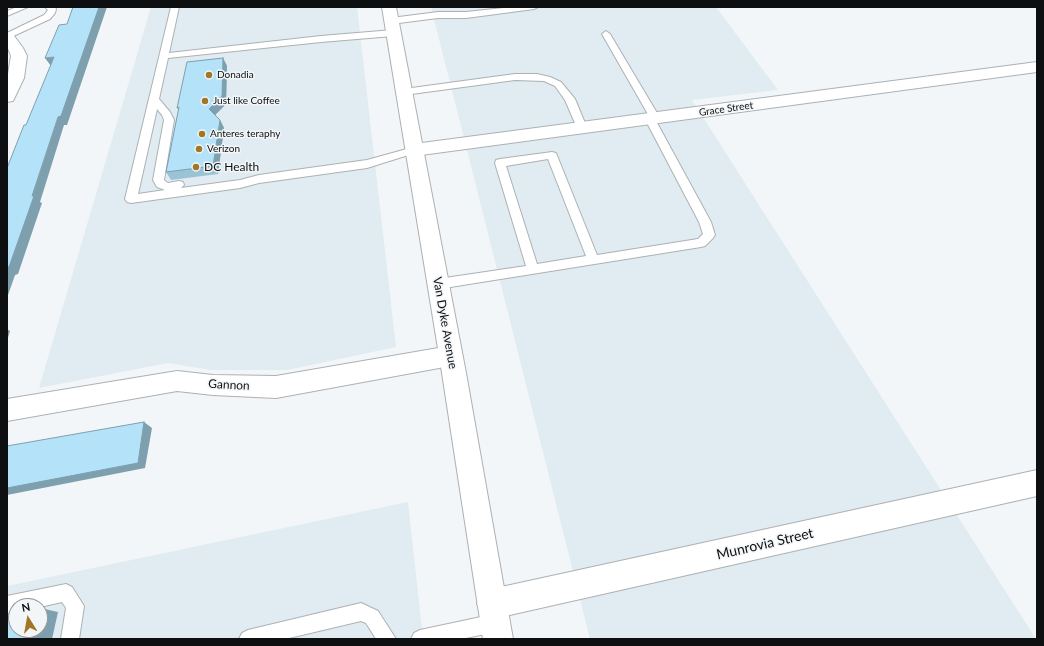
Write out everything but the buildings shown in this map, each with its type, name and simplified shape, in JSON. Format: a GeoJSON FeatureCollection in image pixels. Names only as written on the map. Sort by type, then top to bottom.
{"type":"FeatureCollection","features":[{"type":"Feature","properties":{"kind":"street","name":"Van Dyke Avenue"},"geometry":{"type":"LineString","coordinates":[[391,20],[438,284],[495,622]]}},
{"type":"Feature","properties":{"kind":"street"},"geometry":{"type":"LineString","coordinates":[[7,36],[16,48],[19,56],[16,78],[7,97]]}},
{"type":"Feature","properties":{"kind":"street","name":"Grace Street"},"geometry":{"type":"LineString","coordinates":[[414,150],[1037,67]]}},
{"type":"Feature","properties":{"kind":"street","name":"Gannon"},"geometry":{"type":"LineString","coordinates":[[7,410],[177,381],[213,385],[276,387],[450,356]]}},
{"type":"Feature","properties":{"kind":"street","name":"Munrovia Street"},"geometry":{"type":"LineString","coordinates":[[495,622],[1037,483]]}},
{"type":"Feature","properties":{"kind":"lane"},"geometry":{"type":"LineString","coordinates":[[7,14],[24,7]]}},
{"type":"Feature","properties":{"kind":"lane"},"geometry":{"type":"LineString","coordinates":[[7,36],[47,17],[51,13],[52,9],[48,7]]}},
{"type":"Feature","properties":{"kind":"lane"},"geometry":{"type":"LineString","coordinates":[[175,7],[131,199],[367,164],[414,150]]}},
{"type":"Feature","properties":{"kind":"lane"},"geometry":{"type":"LineString","coordinates":[[164,56],[322,39],[391,20],[442,11],[466,15],[534,7]]}},
{"type":"Feature","properties":{"kind":"lane"},"geometry":{"type":"LineString","coordinates":[[438,284],[701,243],[709,234],[705,222],[653,118],[606,34]]}},
{"type":"Feature","properties":{"kind":"lane"},"geometry":{"type":"LineString","coordinates":[[404,92],[515,78],[537,77],[547,79],[558,84],[570,99],[582,128]]}},
{"type":"Feature","properties":{"kind":"lane"},"geometry":{"type":"LineString","coordinates":[[154,100],[167,114],[170,120],[158,180],[161,184],[167,187],[230,178],[259,179]]}},
{"type":"Feature","properties":{"kind":"lane"},"geometry":{"type":"LineString","coordinates":[[533,270],[500,163],[552,156],[594,260]]}},
{"type":"Feature","properties":{"kind":"lane"},"geometry":{"type":"LineString","coordinates":[[7,605],[66,593],[76,606],[70,639]]}},
{"type":"Feature","properties":{"kind":"lane"},"geometry":{"type":"LineString","coordinates":[[248,639],[361,612],[372,617],[387,639]]}},
{"type":"Feature","properties":{"kind":"lane"},"geometry":{"type":"LineString","coordinates":[[420,639],[495,622]]}},
{"type":"Feature","properties":{"kind":"shaded area"},"geometry":{"type":"Polygon","coordinates":[[[151,7],[357,7],[396,347],[287,370],[210,370],[168,363],[39,388],[151,7]]]}},
{"type":"Feature","properties":{"kind":"shaded area"},"geometry":{"type":"Polygon","coordinates":[[[431,7],[716,7],[778,90],[692,100],[1036,639],[590,639],[431,7]]]}},
{"type":"Feature","properties":{"kind":"shaded area"},"geometry":{"type":"Polygon","coordinates":[[[408,502],[423,639],[7,639],[7,586],[408,502]]]}},
{"type":"Feature","properties":{"kind":"place","name":"Donadia"},"geometry":{"type":"Point","coordinates":[209,75]}},
{"type":"Feature","properties":{"kind":"place","name":"Just like Coffee"},"geometry":{"type":"Point","coordinates":[205,101]}},
{"type":"Feature","properties":{"kind":"place","name":"Anteres teraphy"},"geometry":{"type":"Point","coordinates":[202,134]}},
{"type":"Feature","properties":{"kind":"place","name":"Verizon"},"geometry":{"type":"Point","coordinates":[199,149]}},
{"type":"Feature","properties":{"kind":"place","name":"DC Health"},"geometry":{"type":"Point","coordinates":[196,167]}}]}
